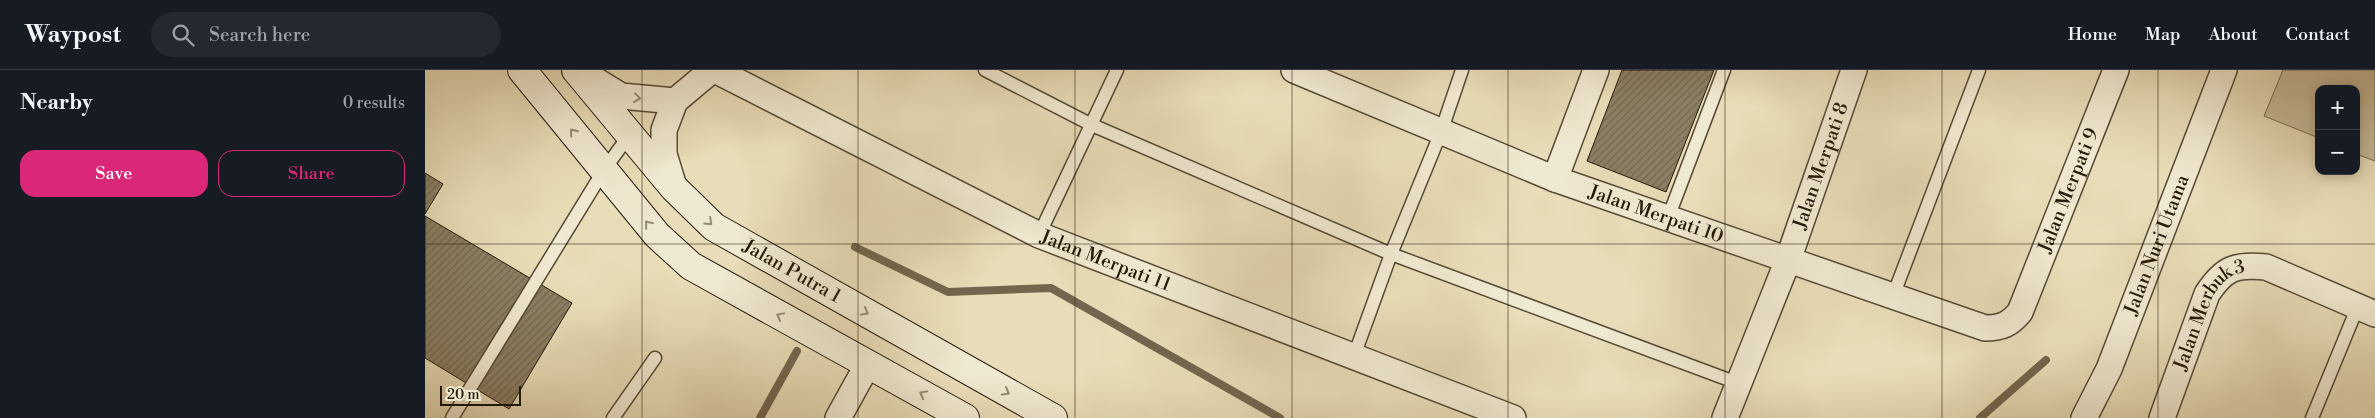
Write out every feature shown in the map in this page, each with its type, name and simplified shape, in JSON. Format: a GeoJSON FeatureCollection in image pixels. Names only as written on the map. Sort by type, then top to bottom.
{"type":"FeatureCollection","features":[{"type":"Feature","properties":{"kind":"main road"},"geometry":{"type":"LineString","coordinates":[[522,70],[657,235],[691,266],[965,418]]}},
{"type":"Feature","properties":{"kind":"main road","name":"Jalan Putra 1"},"geometry":{"type":"LineString","coordinates":[[577,70],[674,188],[714,227],[1053,418]]}},
{"type":"Feature","properties":{"kind":"street"},"geometry":{"type":"LineString","coordinates":[[577,70],[621,96],[675,101]]}},
{"type":"Feature","properties":{"kind":"street"},"geometry":{"type":"LineString","coordinates":[[674,188],[664,154],[664,130],[675,101],[713,70]]}},
{"type":"Feature","properties":{"kind":"street","name":"Jalan Merpati 11"},"geometry":{"type":"LineString","coordinates":[[713,70],[1039,235],[1513,418]]}},
{"type":"Feature","properties":{"kind":"street","name":"Jalan Merpati 10"},"geometry":{"type":"LineString","coordinates":[[1294,70],[1324,76],[1441,132],[1555,179],[1985,328],[1999,328],[2011,323],[2020,312]]}},
{"type":"Feature","properties":{"kind":"street"},"geometry":{"type":"LineString","coordinates":[[1555,179],[1596,70]]}},
{"type":"Feature","properties":{"kind":"street","name":"Jalan Merpati 8"},"geometry":{"type":"LineString","coordinates":[[1788,260],[1854,70]]}},
{"type":"Feature","properties":{"kind":"street","name":"Jalan Merpati 9"},"geometry":{"type":"LineString","coordinates":[[2020,312],[2116,70]]}},
{"type":"Feature","properties":{"kind":"street","name":"Jalan Nuri Utama"},"geometry":{"type":"LineString","coordinates":[[2084,418],[2109,369],[2224,70]]}},
{"type":"Feature","properties":{"kind":"street"},"geometry":{"type":"LineString","coordinates":[[1725,418],[1788,260]]}},
{"type":"Feature","properties":{"kind":"street","name":"Jalan Merbuk 3"},"geometry":{"type":"LineString","coordinates":[[2162,418],[2207,294],[2218,278],[2229,269],[2247,265],[2266,267],[2366,310]]}},
{"type":"Feature","properties":{"kind":"street"},"geometry":{"type":"LineString","coordinates":[[838,418],[868,364]]}},
{"type":"Feature","properties":{"kind":"lane"},"geometry":{"type":"LineString","coordinates":[[985,70],[1092,125],[1391,254],[1740,384]]}},
{"type":"Feature","properties":{"kind":"lane"},"geometry":{"type":"LineString","coordinates":[[1039,235],[1117,70]]}},
{"type":"Feature","properties":{"kind":"lane"},"geometry":{"type":"LineString","coordinates":[[1354,356],[1391,254],[1441,132],[1462,70]]}},
{"type":"Feature","properties":{"kind":"lane"},"geometry":{"type":"LineString","coordinates":[[1668,218],[1724,70]]}},
{"type":"Feature","properties":{"kind":"lane"},"geometry":{"type":"LineString","coordinates":[[1893,296],[1979,70]]}},
{"type":"Feature","properties":{"kind":"lane"},"geometry":{"type":"LineString","coordinates":[[452,418],[604,170],[630,134]]}},
{"type":"Feature","properties":{"kind":"lane"},"geometry":{"type":"LineString","coordinates":[[2313,418],[2366,310]]}},
{"type":"Feature","properties":{"kind":"lane"},"geometry":{"type":"LineString","coordinates":[[613,418],[655,358]]}},
{"type":"Feature","properties":{"kind":"shaded area"},"geometry":{"type":"Polygon","coordinates":[[[2283,70],[2375,70],[2375,161],[2360,155],[2360,85],[2315,85],[2315,136],[2264,116],[2283,70]]]}},
{"type":"Feature","properties":{"kind":"building"},"geometry":{"type":"Polygon","coordinates":[[[1622,70],[1714,70],[1666,192],[1587,161],[1622,70]]]}},
{"type":"Feature","properties":{"kind":"building"},"geometry":{"type":"Polygon","coordinates":[[[425,173],[443,184],[425,214],[425,173]]]}},
{"type":"Feature","properties":{"kind":"building"},"geometry":{"type":"Polygon","coordinates":[[[425,216],[572,303],[509,409],[425,358],[425,216]]]}},
{"type":"Feature","properties":{"kind":"waterway"},"geometry":{"type":"LineString","coordinates":[[855,247],[948,292],[1051,288],[1280,418]]}},
{"type":"Feature","properties":{"kind":"waterway"},"geometry":{"type":"LineString","coordinates":[[760,418],[797,351]]}},
{"type":"Feature","properties":{"kind":"waterway"},"geometry":{"type":"LineString","coordinates":[[1980,418],[2046,360]]}}]}
